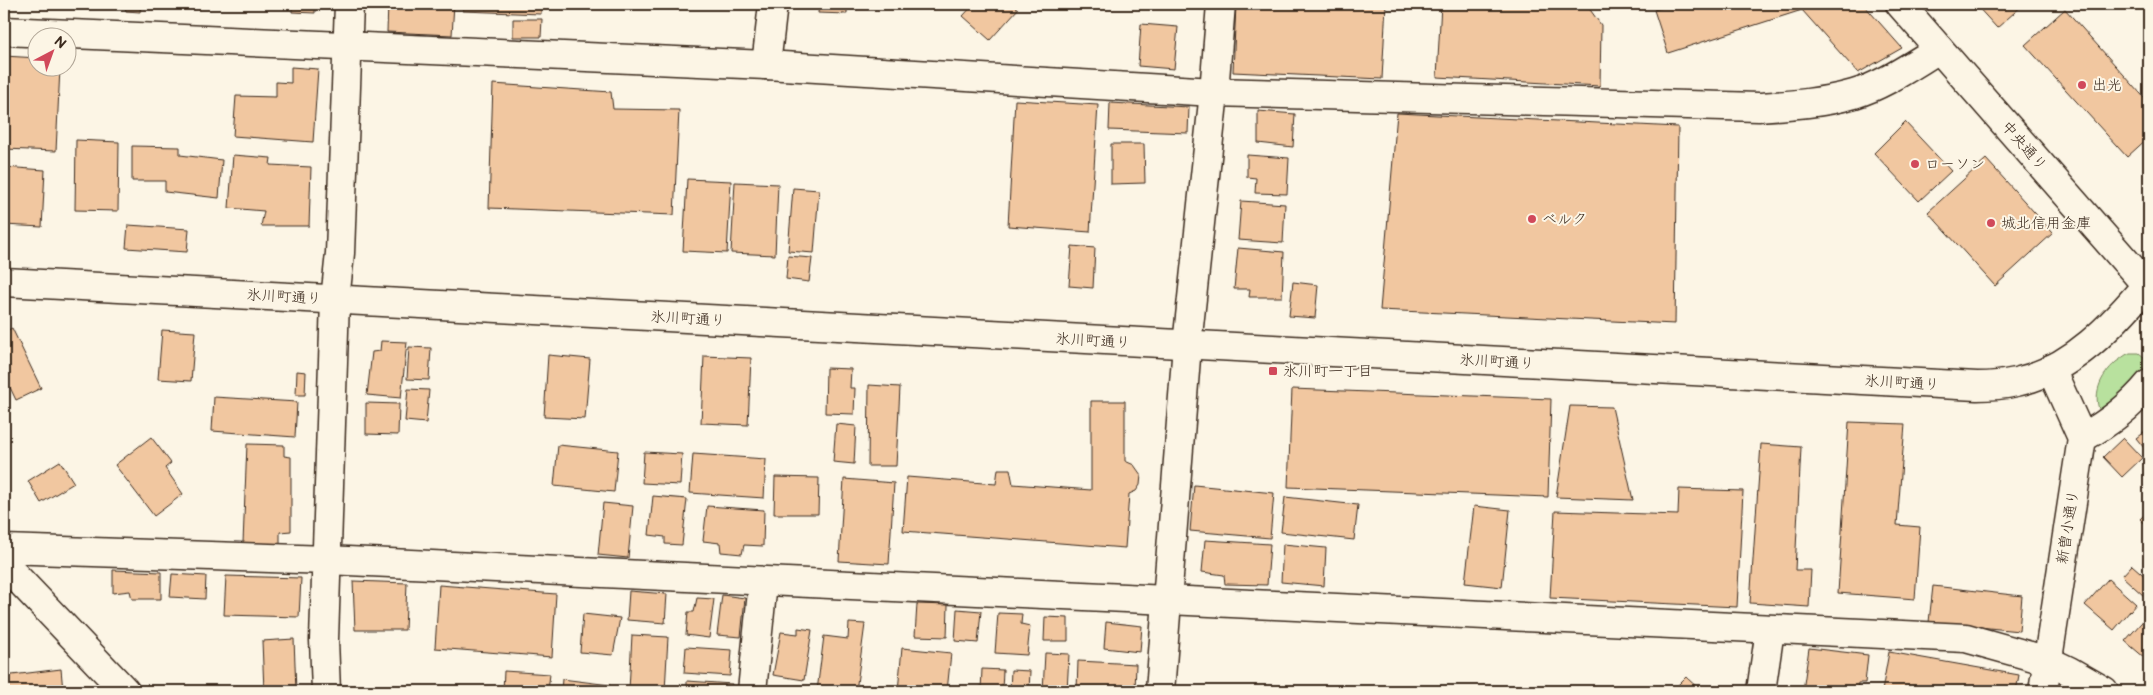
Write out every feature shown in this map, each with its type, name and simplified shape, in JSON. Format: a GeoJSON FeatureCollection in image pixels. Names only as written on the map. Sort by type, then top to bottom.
{"type":"FeatureCollection","features":[{"type":"Feature","properties":{"kind":"street"},"geometry":{"type":"LineString","coordinates":[[326,691],[324,640],[335,300],[340,253],[349,4]]}},
{"type":"Feature","properties":{"kind":"street"},"geometry":{"type":"LineString","coordinates":[[766,65],[773,4]]}},
{"type":"Feature","properties":{"kind":"street"},"geometry":{"type":"LineString","coordinates":[[1160,691],[1187,345],[1214,92],[1221,4]]}},
{"type":"Feature","properties":{"kind":"street","name":"中央通り"},"geometry":{"type":"LineString","coordinates":[[1900,4],[2148,285]]}},
{"type":"Feature","properties":{"kind":"street"},"geometry":{"type":"LineString","coordinates":[[4,31],[766,65],[1214,92],[1759,107],[1808,104],[1855,94],[1899,73],[1939,49]]}},
{"type":"Feature","properties":{"kind":"street","name":"氷川町通り"},"geometry":{"type":"LineString","coordinates":[[4,282],[1977,386],[2016,382],[2051,370],[2069,359],[2103,332],[2148,285]]}},
{"type":"Feature","properties":{"kind":"street"},"geometry":{"type":"LineString","coordinates":[[2051,370],[2082,438],[2108,421],[2139,396],[2149,384]]}},
{"type":"Feature","properties":{"kind":"street","name":"新曽小通り"},"geometry":{"type":"LineString","coordinates":[[2043,691],[2082,438]]}},
{"type":"Feature","properties":{"kind":"street"},"geometry":{"type":"LineString","coordinates":[[4,549],[327,560],[1966,638],[2048,661],[2104,691]]}},
{"type":"Feature","properties":{"kind":"street"},"geometry":{"type":"LineString","coordinates":[[4,564],[125,691]]}},
{"type":"Feature","properties":{"kind":"street"},"geometry":{"type":"LineString","coordinates":[[752,691],[763,582]]}},
{"type":"Feature","properties":{"kind":"street"},"geometry":{"type":"LineString","coordinates":[[1761,691],[1770,630]]}},
{"type":"Feature","properties":{"kind":"green space"},"geometry":{"type":"Polygon","coordinates":[[[2130,353],[2139,353],[2149,361],[2149,372],[2102,416],[2097,401],[2097,394],[2102,380],[2116,362],[2130,353]]]}},
{"type":"Feature","properties":{"kind":"building"},"geometry":{"type":"Polygon","coordinates":[[[111,4],[141,4],[140,12],[126,11],[125,7],[110,6],[111,4]]]}},
{"type":"Feature","properties":{"kind":"building"},"geometry":{"type":"Polygon","coordinates":[[[292,4],[315,4],[315,13],[292,12],[292,4]]]}},
{"type":"Feature","properties":{"kind":"building"},"geometry":{"type":"Polygon","coordinates":[[[388,4],[454,4],[452,35],[387,32],[388,4]]]}},
{"type":"Feature","properties":{"kind":"building"},"geometry":{"type":"Polygon","coordinates":[[[463,4],[541,4],[541,14],[463,11],[463,4]]]}},
{"type":"Feature","properties":{"kind":"building"},"geometry":{"type":"Polygon","coordinates":[[[819,4],[847,4],[847,14],[818,13],[819,4]]]}},
{"type":"Feature","properties":{"kind":"building"},"geometry":{"type":"Polygon","coordinates":[[[974,4],[1011,4],[1018,9],[990,40],[963,16],[974,4]]]}},
{"type":"Feature","properties":{"kind":"building"},"geometry":{"type":"Polygon","coordinates":[[[1236,4],[1386,4],[1382,79],[1233,72],[1236,4]]]}},
{"type":"Feature","properties":{"kind":"building"},"geometry":{"type":"Polygon","coordinates":[[[1441,4],[1586,4],[1601,25],[1600,86],[1437,77],[1441,4]]]}},
{"type":"Feature","properties":{"kind":"building"},"geometry":{"type":"Polygon","coordinates":[[[1674,4],[1863,4],[1902,48],[1858,73],[1802,10],[1668,53],[1654,10],[1674,4]]]}},
{"type":"Feature","properties":{"kind":"building"},"geometry":{"type":"Polygon","coordinates":[[[1975,4],[2024,4],[1997,28],[1975,4]]]}},
{"type":"Feature","properties":{"kind":"building"},"geometry":{"type":"Polygon","coordinates":[[[2065,9],[2149,103],[2149,137],[2127,157],[2025,45],[2065,9]]]}},
{"type":"Feature","properties":{"kind":"building"},"geometry":{"type":"Polygon","coordinates":[[[513,19],[542,19],[541,37],[513,37],[513,19]]]}},
{"type":"Feature","properties":{"kind":"building"},"geometry":{"type":"Polygon","coordinates":[[[1141,24],[1178,27],[1174,69],[1138,66],[1141,24]]]}},
{"type":"Feature","properties":{"kind":"building"},"geometry":{"type":"Polygon","coordinates":[[[4,56],[28,57],[28,78],[60,78],[56,151],[4,149],[4,56]]]}},
{"type":"Feature","properties":{"kind":"building"},"geometry":{"type":"Polygon","coordinates":[[[291,67],[318,69],[313,142],[233,136],[236,96],[276,97],[276,82],[291,83],[291,67]]]}},
{"type":"Feature","properties":{"kind":"building"},"geometry":{"type":"Polygon","coordinates":[[[493,84],[611,92],[613,109],[679,110],[674,215],[489,208],[493,84]]]}},
{"type":"Feature","properties":{"kind":"building"},"geometry":{"type":"Polygon","coordinates":[[[1015,100],[1098,105],[1090,232],[1008,226],[1015,100]]]}},
{"type":"Feature","properties":{"kind":"building"},"geometry":{"type":"Polygon","coordinates":[[[1110,103],[1189,107],[1188,133],[1109,130],[1110,103]]]}},
{"type":"Feature","properties":{"kind":"building"},"geometry":{"type":"Polygon","coordinates":[[[1258,111],[1295,114],[1293,147],[1258,143],[1258,111]]]}},
{"type":"Feature","properties":{"kind":"building","name":"ベルク"},"geometry":{"type":"Polygon","coordinates":[[[1397,113],[1678,127],[1675,324],[1380,310],[1397,113]]]}},
{"type":"Feature","properties":{"kind":"building"},"geometry":{"type":"Polygon","coordinates":[[[1905,122],[1951,171],[1919,201],[1874,153],[1905,122]]]}},
{"type":"Feature","properties":{"kind":"building"},"geometry":{"type":"Polygon","coordinates":[[[76,140],[119,142],[118,211],[75,210],[76,140]]]}},
{"type":"Feature","properties":{"kind":"building"},"geometry":{"type":"Polygon","coordinates":[[[1111,144],[1144,144],[1145,183],[1111,184],[1111,144]]]}},
{"type":"Feature","properties":{"kind":"building"},"geometry":{"type":"Polygon","coordinates":[[[132,146],[180,147],[180,155],[222,160],[219,198],[165,192],[165,181],[132,181],[132,146]]]}},
{"type":"Feature","properties":{"kind":"building"},"geometry":{"type":"Polygon","coordinates":[[[233,155],[271,158],[270,165],[311,167],[309,226],[261,226],[264,211],[229,208],[233,155]]]}},
{"type":"Feature","properties":{"kind":"building"},"geometry":{"type":"Polygon","coordinates":[[[1247,155],[1289,158],[1287,194],[1255,193],[1256,178],[1247,177],[1247,155]]]}},
{"type":"Feature","properties":{"kind":"building","name":"城北信用金庫"},"geometry":{"type":"Polygon","coordinates":[[[1986,159],[2053,233],[1995,286],[1928,212],[1986,159]]]}},
{"type":"Feature","properties":{"kind":"building"},"geometry":{"type":"Polygon","coordinates":[[[4,167],[45,170],[42,227],[4,225],[4,167]]]}},
{"type":"Feature","properties":{"kind":"building"},"geometry":{"type":"Polygon","coordinates":[[[687,179],[731,181],[727,253],[683,251],[687,179]]]}},
{"type":"Feature","properties":{"kind":"building"},"geometry":{"type":"Polygon","coordinates":[[[735,182],[778,184],[775,255],[731,253],[735,182]]]}},
{"type":"Feature","properties":{"kind":"building"},"geometry":{"type":"Polygon","coordinates":[[[793,188],[819,190],[814,253],[788,251],[793,188]]]}},
{"type":"Feature","properties":{"kind":"building"},"geometry":{"type":"Polygon","coordinates":[[[1241,201],[1285,204],[1283,243],[1238,240],[1241,201]]]}},
{"type":"Feature","properties":{"kind":"building"},"geometry":{"type":"Polygon","coordinates":[[[128,225],[189,229],[187,252],[126,248],[128,225]]]}},
{"type":"Feature","properties":{"kind":"building"},"geometry":{"type":"Polygon","coordinates":[[[1072,246],[1095,248],[1093,288],[1069,286],[1072,246]]]}},
{"type":"Feature","properties":{"kind":"building"},"geometry":{"type":"Polygon","coordinates":[[[1238,248],[1284,252],[1282,297],[1249,297],[1250,289],[1234,289],[1238,248]]]}},
{"type":"Feature","properties":{"kind":"building"},"geometry":{"type":"Polygon","coordinates":[[[788,256],[812,258],[809,282],[786,279],[788,256]]]}},
{"type":"Feature","properties":{"kind":"building"},"geometry":{"type":"Polygon","coordinates":[[[1293,282],[1318,285],[1315,318],[1289,316],[1293,282]]]}},
{"type":"Feature","properties":{"kind":"building"},"geometry":{"type":"Polygon","coordinates":[[[12,328],[41,388],[16,400],[4,375],[4,332],[12,328]]]}},
{"type":"Feature","properties":{"kind":"building"},"geometry":{"type":"Polygon","coordinates":[[[162,330],[195,332],[191,381],[158,379],[162,330]]]}},
{"type":"Feature","properties":{"kind":"building"},"geometry":{"type":"Polygon","coordinates":[[[381,341],[407,342],[401,398],[367,395],[372,352],[380,351],[381,341]]]}},
{"type":"Feature","properties":{"kind":"building"},"geometry":{"type":"Polygon","coordinates":[[[409,347],[431,348],[429,380],[407,379],[409,347]]]}},
{"type":"Feature","properties":{"kind":"building"},"geometry":{"type":"Polygon","coordinates":[[[548,355],[590,359],[585,419],[544,417],[548,355]]]}},
{"type":"Feature","properties":{"kind":"building"},"geometry":{"type":"Polygon","coordinates":[[[704,356],[751,358],[748,425],[701,423],[704,356]]]}},
{"type":"Feature","properties":{"kind":"building"},"geometry":{"type":"Polygon","coordinates":[[[826,368],[851,369],[850,388],[855,388],[854,414],[825,413],[826,368]]]}},
{"type":"Feature","properties":{"kind":"building"},"geometry":{"type":"Polygon","coordinates":[[[297,371],[306,372],[305,395],[296,395],[297,371]]]}},
{"type":"Feature","properties":{"kind":"building"},"geometry":{"type":"Polygon","coordinates":[[[869,385],[900,387],[896,466],[868,466],[869,385]]]}},
{"type":"Feature","properties":{"kind":"building"},"geometry":{"type":"Polygon","coordinates":[[[408,389],[429,390],[426,423],[405,421],[408,389]]]}},
{"type":"Feature","properties":{"kind":"building"},"geometry":{"type":"Polygon","coordinates":[[[1292,389],[1551,399],[1548,497],[1288,487],[1292,389]]]}},
{"type":"Feature","properties":{"kind":"building"},"geometry":{"type":"Polygon","coordinates":[[[214,397],[297,402],[295,437],[212,431],[214,397]]]}},
{"type":"Feature","properties":{"kind":"building"},"geometry":{"type":"Polygon","coordinates":[[[1091,401],[1125,401],[1125,461],[1134,465],[1141,475],[1140,485],[1136,491],[1129,494],[1125,548],[903,531],[907,477],[996,484],[998,469],[1010,469],[1013,484],[1091,490],[1091,401]]]}},
{"type":"Feature","properties":{"kind":"building"},"geometry":{"type":"Polygon","coordinates":[[[366,403],[399,404],[398,435],[366,434],[366,403]]]}},
{"type":"Feature","properties":{"kind":"building"},"geometry":{"type":"Polygon","coordinates":[[[1570,406],[1612,407],[1633,500],[1556,497],[1570,406]]]}},
{"type":"Feature","properties":{"kind":"building"},"geometry":{"type":"Polygon","coordinates":[[[1849,422],[1905,424],[1897,525],[1920,527],[1915,599],[1838,593],[1849,422]]]}},
{"type":"Feature","properties":{"kind":"building"},"geometry":{"type":"Polygon","coordinates":[[[836,424],[856,426],[854,464],[833,462],[836,424]]]}},
{"type":"Feature","properties":{"kind":"building"},"geometry":{"type":"Polygon","coordinates":[[[2149,428],[2149,454],[2136,438],[2149,428]]]}},
{"type":"Feature","properties":{"kind":"building"},"geometry":{"type":"Polygon","coordinates":[[[151,437],[171,463],[165,468],[183,494],[154,516],[115,465],[151,437]]]}},
{"type":"Feature","properties":{"kind":"building"},"geometry":{"type":"Polygon","coordinates":[[[2123,438],[2142,458],[2122,477],[2103,457],[2123,438]]]}},
{"type":"Feature","properties":{"kind":"building"},"geometry":{"type":"Polygon","coordinates":[[[247,444],[284,445],[284,456],[291,457],[291,531],[280,532],[280,545],[243,543],[247,444]]]}},
{"type":"Feature","properties":{"kind":"building"},"geometry":{"type":"Polygon","coordinates":[[[1761,444],[1801,447],[1795,570],[1811,570],[1809,607],[1750,603],[1761,444]]]}},
{"type":"Feature","properties":{"kind":"building"},"geometry":{"type":"Polygon","coordinates":[[[558,445],[618,451],[614,492],[554,486],[558,445]]]}},
{"type":"Feature","properties":{"kind":"building"},"geometry":{"type":"Polygon","coordinates":[[[644,452],[682,454],[680,485],[642,483],[644,452]]]}},
{"type":"Feature","properties":{"kind":"building"},"geometry":{"type":"Polygon","coordinates":[[[693,454],[766,459],[764,498],[690,493],[693,454]]]}},
{"type":"Feature","properties":{"kind":"building"},"geometry":{"type":"Polygon","coordinates":[[[60,461],[74,483],[41,503],[28,481],[60,461]]]}},
{"type":"Feature","properties":{"kind":"building"},"geometry":{"type":"Polygon","coordinates":[[[775,477],[819,478],[818,514],[774,514],[775,477]]]}},
{"type":"Feature","properties":{"kind":"building"},"geometry":{"type":"Polygon","coordinates":[[[844,479],[894,483],[889,564],[839,561],[844,479]]]}},
{"type":"Feature","properties":{"kind":"building"},"geometry":{"type":"Polygon","coordinates":[[[1194,485],[1274,493],[1270,538],[1190,531],[1194,485]]]}},
{"type":"Feature","properties":{"kind":"building"},"geometry":{"type":"Polygon","coordinates":[[[1679,489],[1743,491],[1737,607],[1550,598],[1555,511],[1678,515],[1679,489]]]}},
{"type":"Feature","properties":{"kind":"building"},"geometry":{"type":"Polygon","coordinates":[[[653,496],[687,499],[682,545],[665,544],[665,537],[649,535],[653,496]]]}},
{"type":"Feature","properties":{"kind":"building"},"geometry":{"type":"Polygon","coordinates":[[[1285,497],[1358,505],[1354,540],[1281,532],[1285,497]]]}},
{"type":"Feature","properties":{"kind":"building"},"geometry":{"type":"Polygon","coordinates":[[[603,503],[633,506],[628,558],[598,555],[603,503]]]}},
{"type":"Feature","properties":{"kind":"building"},"geometry":{"type":"Polygon","coordinates":[[[707,506],[764,510],[763,546],[744,545],[742,554],[721,552],[720,543],[703,541],[707,506]]]}},
{"type":"Feature","properties":{"kind":"building"},"geometry":{"type":"Polygon","coordinates":[[[1474,506],[1510,510],[1502,587],[1465,583],[1474,506]]]}},
{"type":"Feature","properties":{"kind":"building"},"geometry":{"type":"Polygon","coordinates":[[[2149,510],[2149,527],[2140,519],[2149,510]]]}},
{"type":"Feature","properties":{"kind":"building"},"geometry":{"type":"Polygon","coordinates":[[[1205,540],[1270,544],[1267,585],[1225,584],[1224,575],[1202,572],[1205,540]]]}},
{"type":"Feature","properties":{"kind":"building"},"geometry":{"type":"Polygon","coordinates":[[[1283,544],[1326,548],[1324,586],[1281,582],[1283,544]]]}},
{"type":"Feature","properties":{"kind":"building"},"geometry":{"type":"Polygon","coordinates":[[[2132,565],[2149,580],[2149,590],[2144,596],[2122,576],[2132,565]]]}},
{"type":"Feature","properties":{"kind":"building"},"geometry":{"type":"Polygon","coordinates":[[[113,570],[161,572],[161,599],[132,599],[130,591],[113,593],[113,570]]]}},
{"type":"Feature","properties":{"kind":"building"},"geometry":{"type":"Polygon","coordinates":[[[172,574],[206,576],[205,599],[170,597],[172,574]]]}},
{"type":"Feature","properties":{"kind":"building"},"geometry":{"type":"Polygon","coordinates":[[[226,576],[301,578],[299,617],[224,615],[226,576]]]}},
{"type":"Feature","properties":{"kind":"building"},"geometry":{"type":"Polygon","coordinates":[[[2108,579],[2136,604],[2114,630],[2085,605],[2108,579]]]}},
{"type":"Feature","properties":{"kind":"building"},"geometry":{"type":"Polygon","coordinates":[[[353,581],[407,583],[405,630],[355,630],[353,581]]]}},
{"type":"Feature","properties":{"kind":"building"},"geometry":{"type":"Polygon","coordinates":[[[439,585],[556,594],[552,657],[435,648],[439,585]]]}},
{"type":"Feature","properties":{"kind":"building"},"geometry":{"type":"Polygon","coordinates":[[[1933,586],[2022,596],[2019,631],[1929,622],[1933,586]]]}},
{"type":"Feature","properties":{"kind":"building"},"geometry":{"type":"Polygon","coordinates":[[[629,591],[667,594],[665,623],[627,620],[629,591]]]}},
{"type":"Feature","properties":{"kind":"building"},"geometry":{"type":"Polygon","coordinates":[[[722,595],[745,598],[741,637],[717,635],[722,595]]]}},
{"type":"Feature","properties":{"kind":"building"},"geometry":{"type":"Polygon","coordinates":[[[697,598],[714,599],[709,638],[686,635],[688,612],[694,612],[697,598]]]}},
{"type":"Feature","properties":{"kind":"building"},"geometry":{"type":"Polygon","coordinates":[[[917,604],[948,605],[947,637],[915,636],[917,604]]]}},
{"type":"Feature","properties":{"kind":"building"},"geometry":{"type":"Polygon","coordinates":[[[957,609],[981,611],[978,643],[955,641],[957,609]]]}},
{"type":"Feature","properties":{"kind":"building"},"geometry":{"type":"Polygon","coordinates":[[[998,613],[1022,614],[1021,624],[1030,626],[1027,655],[995,653],[998,613]]]}},
{"type":"Feature","properties":{"kind":"building"},"geometry":{"type":"Polygon","coordinates":[[[583,614],[620,618],[613,655],[580,652],[583,614]]]}},
{"type":"Feature","properties":{"kind":"building"},"geometry":{"type":"Polygon","coordinates":[[[2149,614],[2149,654],[2145,658],[2125,641],[2149,614]]]}},
{"type":"Feature","properties":{"kind":"building"},"geometry":{"type":"Polygon","coordinates":[[[1045,617],[1068,618],[1068,641],[1044,641],[1045,617]]]}},
{"type":"Feature","properties":{"kind":"building"},"geometry":{"type":"Polygon","coordinates":[[[1106,622],[1142,626],[1140,652],[1104,648],[1106,622]]]}},
{"type":"Feature","properties":{"kind":"building"},"geometry":{"type":"Polygon","coordinates":[[[849,623],[865,624],[856,691],[817,691],[824,636],[848,639],[849,623]]]}},
{"type":"Feature","properties":{"kind":"building"},"geometry":{"type":"Polygon","coordinates":[[[798,628],[812,630],[804,680],[773,675],[781,632],[798,634],[798,628]]]}},
{"type":"Feature","properties":{"kind":"building"},"geometry":{"type":"Polygon","coordinates":[[[632,635],[668,637],[665,691],[629,690],[632,635]]]}},
{"type":"Feature","properties":{"kind":"building"},"geometry":{"type":"Polygon","coordinates":[[[294,639],[296,691],[264,691],[262,641],[294,639]]]}},
{"type":"Feature","properties":{"kind":"building"},"geometry":{"type":"Polygon","coordinates":[[[686,647],[732,650],[730,676],[684,673],[686,647]]]}},
{"type":"Feature","properties":{"kind":"building"},"geometry":{"type":"Polygon","coordinates":[[[902,648],[951,653],[947,691],[898,691],[902,648]]]}},
{"type":"Feature","properties":{"kind":"building"},"geometry":{"type":"Polygon","coordinates":[[[1809,648],[1868,655],[1865,683],[1858,683],[1857,691],[1803,691],[1809,648]]]}},
{"type":"Feature","properties":{"kind":"building"},"geometry":{"type":"Polygon","coordinates":[[[1889,652],[2019,675],[2016,691],[1882,691],[1889,652]]]}},
{"type":"Feature","properties":{"kind":"building"},"geometry":{"type":"Polygon","coordinates":[[[1045,653],[1069,654],[1067,691],[1043,691],[1045,653]]]}},
{"type":"Feature","properties":{"kind":"building"},"geometry":{"type":"Polygon","coordinates":[[[1078,661],[1136,664],[1135,691],[1077,690],[1078,661]]]}},
{"type":"Feature","properties":{"kind":"building"},"geometry":{"type":"Polygon","coordinates":[[[61,669],[63,691],[4,691],[4,676],[61,669]]]}},
{"type":"Feature","properties":{"kind":"building"},"geometry":{"type":"Polygon","coordinates":[[[982,669],[1003,670],[1002,691],[981,691],[982,669]]]}},
{"type":"Feature","properties":{"kind":"building"},"geometry":{"type":"Polygon","coordinates":[[[1011,670],[1030,671],[1029,691],[1010,691],[1011,670]]]}},
{"type":"Feature","properties":{"kind":"building"},"geometry":{"type":"Polygon","coordinates":[[[504,671],[550,674],[548,691],[503,691],[504,671]]]}},
{"type":"Feature","properties":{"kind":"building"},"geometry":{"type":"Polygon","coordinates":[[[1686,677],[1701,691],[1682,691],[1677,686],[1686,677]]]}},
{"type":"Feature","properties":{"kind":"building"},"geometry":{"type":"Polygon","coordinates":[[[562,679],[610,685],[609,691],[561,691],[562,679]]]}},
{"type":"Feature","properties":{"kind":"building"},"geometry":{"type":"Polygon","coordinates":[[[687,681],[732,684],[731,691],[687,691],[687,681]]]}},
{"type":"Feature","properties":{"kind":"place","name":"出光"},"geometry":{"type":"Point","coordinates":[2082,85]}},
{"type":"Feature","properties":{"kind":"place","name":"ローソン"},"geometry":{"type":"Point","coordinates":[1915,164]}},
{"type":"Feature","properties":{"kind":"place","name":"ベルク"},"geometry":{"type":"Point","coordinates":[1532,219]}},
{"type":"Feature","properties":{"kind":"place","name":"城北信用金庫"},"geometry":{"type":"Point","coordinates":[1991,223]}},
{"type":"Feature","properties":{"kind":"place","name":"氷川町一丁目"},"geometry":{"type":"Point","coordinates":[1273,371]}}]}
